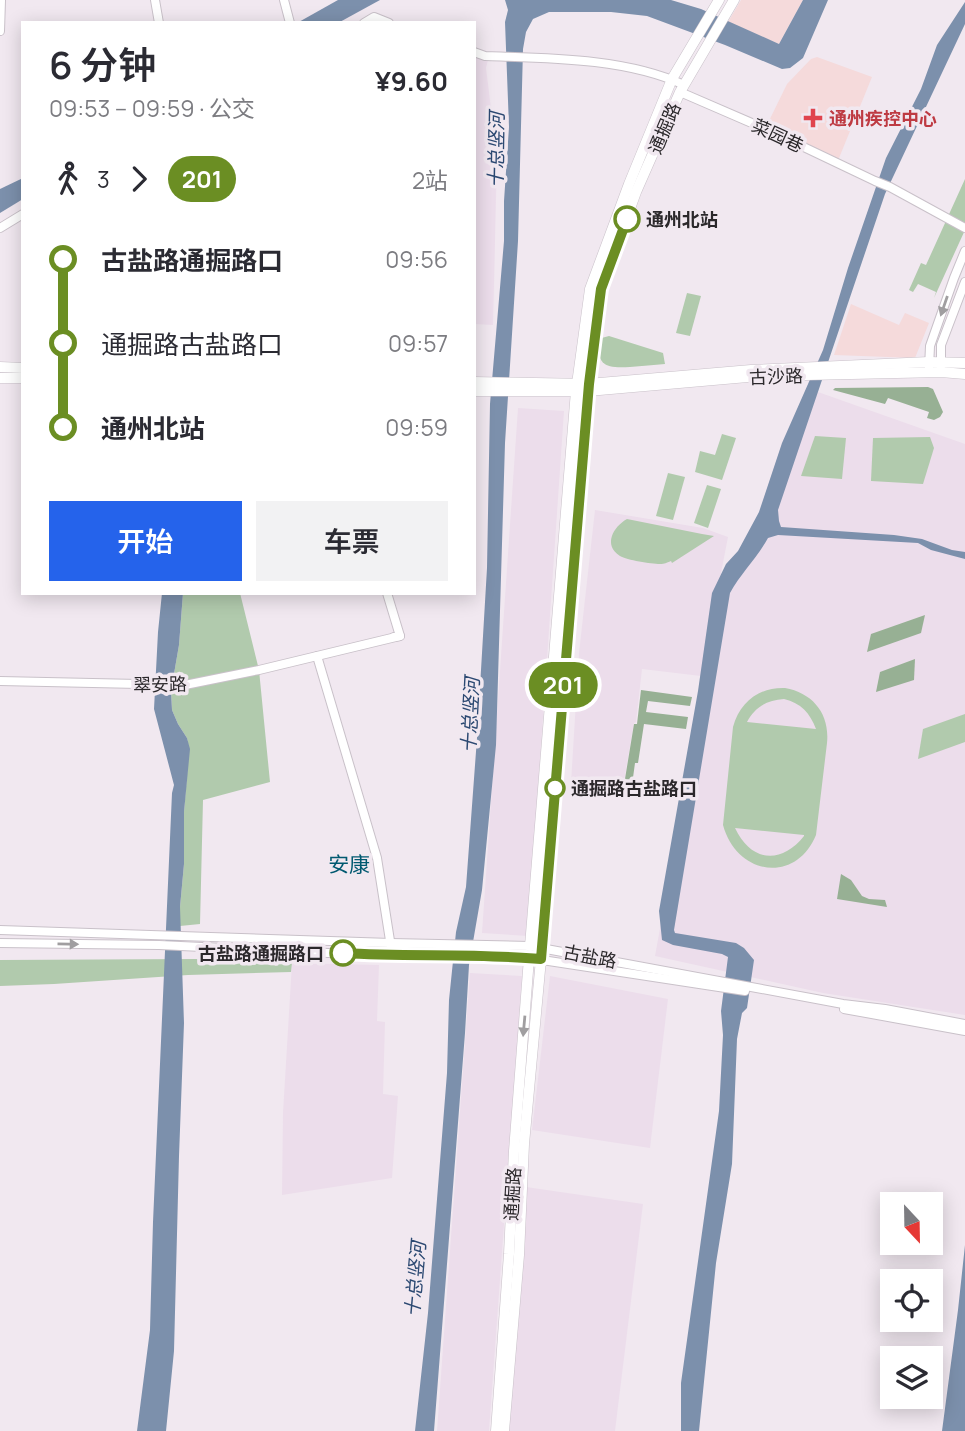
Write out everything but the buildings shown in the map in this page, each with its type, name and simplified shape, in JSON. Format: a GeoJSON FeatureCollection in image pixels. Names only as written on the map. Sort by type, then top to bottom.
{"type":"FeatureCollection","features":[{"type":"Feature","properties":{"kind":"main road","name":"通掘路"},"geometry":{"type":"LineString","coordinates":[[588,387],[601,289],[636,192],[682,88],[734,0]]}},
{"type":"Feature","properties":{"kind":"main road","name":"通掘路"},"geometry":{"type":"LineString","coordinates":[[576,388],[590,289],[671,79],[716,4]]}},
{"type":"Feature","properties":{"kind":"main road"},"geometry":{"type":"LineString","coordinates":[[941,367],[965,363]]}},
{"type":"Feature","properties":{"kind":"main road"},"geometry":{"type":"LineString","coordinates":[[0,367],[21,368]]}},
{"type":"Feature","properties":{"kind":"main road"},"geometry":{"type":"LineString","coordinates":[[941,367],[965,374]]}},
{"type":"Feature","properties":{"kind":"main road","name":"古沙路"},"geometry":{"type":"LineString","coordinates":[[576,388],[751,370],[941,367]]}},
{"type":"Feature","properties":{"kind":"main road"},"geometry":{"type":"LineString","coordinates":[[0,378],[21,378]]}},
{"type":"Feature","properties":{"kind":"main road"},"geometry":{"type":"LineString","coordinates":[[477,386],[576,388],[530,946]]}},
{"type":"Feature","properties":{"kind":"main road"},"geometry":{"type":"LineString","coordinates":[[542,947],[588,387]]}},
{"type":"Feature","properties":{"kind":"main road","name":"通掘路"},"geometry":{"type":"LineString","coordinates":[[496,1431],[529,958]]}},
{"type":"Feature","properties":{"kind":"main road","name":"通掘路"},"geometry":{"type":"LineString","coordinates":[[504,1431],[519,1255],[524,1144],[541,959]]}},
{"type":"Feature","properties":{"kind":"street"},"geometry":{"type":"LineString","coordinates":[[0,31],[1,0]]}},
{"type":"Feature","properties":{"kind":"street"},"geometry":{"type":"LineString","coordinates":[[155,0],[159,21]]}},
{"type":"Feature","properties":{"kind":"street"},"geometry":{"type":"LineString","coordinates":[[284,0],[289,21]]}},
{"type":"Feature","properties":{"kind":"street","name":"菜园巷"},"geometry":{"type":"LineString","coordinates":[[476,53],[485,56],[576,60],[634,69],[671,79],[682,88],[890,187],[965,228]]}},
{"type":"Feature","properties":{"kind":"street"},"geometry":{"type":"LineString","coordinates":[[0,228],[21,215]]}},
{"type":"Feature","properties":{"kind":"street"},"geometry":{"type":"LineString","coordinates":[[929,367],[930,346],[965,251]]}},
{"type":"Feature","properties":{"kind":"street"},"geometry":{"type":"LineString","coordinates":[[941,367],[941,345],[965,282]]}},
{"type":"Feature","properties":{"kind":"street","name":"翠安路"},"geometry":{"type":"LineString","coordinates":[[0,681],[185,685],[259,670],[400,635],[388,595]]}},
{"type":"Feature","properties":{"kind":"street"},"geometry":{"type":"LineString","coordinates":[[317,656],[377,858],[392,956]]}},
{"type":"Feature","properties":{"kind":"street","name":"古盐路"},"geometry":{"type":"LineString","coordinates":[[0,930],[542,947],[965,1031]]}},
{"type":"Feature","properties":{"kind":"street","name":"古盐路"},"geometry":{"type":"LineString","coordinates":[[0,943],[159,945],[392,956],[529,958],[719,984]]}},
{"type":"Feature","properties":{"kind":"street"},"geometry":{"type":"LineString","coordinates":[[529,958],[530,946]]}},
{"type":"Feature","properties":{"kind":"street"},"geometry":{"type":"LineString","coordinates":[[541,959],[542,947]]}},
{"type":"Feature","properties":{"kind":"street","name":"古盐路"},"geometry":{"type":"LineString","coordinates":[[750,990],[965,1024]]}},
{"type":"Feature","properties":{"kind":"shaded area"},"geometry":{"type":"Polygon","coordinates":[[[741,0],[803,0],[779,44],[728,22],[741,0]]]}},
{"type":"Feature","properties":{"kind":"shaded area"},"geometry":{"type":"Polygon","coordinates":[[[476,53],[489,56],[486,68],[497,157],[493,325],[476,324],[476,53]]]}},
{"type":"Feature","properties":{"kind":"shaded area","name":"通州疾控中心"},"geometry":{"type":"Polygon","coordinates":[[[817,57],[872,77],[837,163],[765,129],[787,84],[811,59],[817,57]]]}},
{"type":"Feature","properties":{"kind":"shaded area"},"geometry":{"type":"Polygon","coordinates":[[[851,304],[899,325],[905,313],[929,323],[915,358],[834,355],[851,304]]]}},
{"type":"Feature","properties":{"kind":"shaded area"},"geometry":{"type":"Polygon","coordinates":[[[818,392],[965,444],[965,1015],[823,993],[655,956],[705,679],[725,589],[818,392]]]}},
{"type":"Feature","properties":{"kind":"shaded area"},"geometry":{"type":"Polygon","coordinates":[[[518,408],[564,411],[528,936],[482,933],[518,408]]]}},
{"type":"Feature","properties":{"kind":"shaded area"},"geometry":{"type":"Polygon","coordinates":[[[595,510],[703,528],[728,537],[701,676],[642,669],[636,722],[623,787],[631,790],[629,796],[571,783],[579,653],[595,510]]]}},
{"type":"Feature","properties":{"kind":"shaded area"},"geometry":{"type":"Polygon","coordinates":[[[292,963],[379,965],[377,1021],[385,1022],[383,1094],[398,1096],[392,1178],[282,1195],[283,1113],[292,963]]]}},
{"type":"Feature","properties":{"kind":"shaded area"},"geometry":{"type":"Polygon","coordinates":[[[470,973],[522,976],[489,1431],[437,1431],[470,973]]]}},
{"type":"Feature","properties":{"kind":"shaded area"},"geometry":{"type":"Polygon","coordinates":[[[550,976],[668,999],[650,1148],[532,1130],[550,976]]]}},
{"type":"Feature","properties":{"kind":"shaded area"},"geometry":{"type":"Polygon","coordinates":[[[526,1187],[643,1204],[615,1431],[509,1431],[526,1187]]]}},
{"type":"Feature","properties":{"kind":"green space"},"geometry":{"type":"Polygon","coordinates":[[[965,179],[965,230],[934,298],[936,292],[918,284],[913,292],[909,290],[921,263],[926,265],[965,179]]]}},
{"type":"Feature","properties":{"kind":"green space"},"geometry":{"type":"Polygon","coordinates":[[[687,293],[701,296],[690,336],[676,333],[687,293]]]}},
{"type":"Feature","properties":{"kind":"green space"},"geometry":{"type":"Polygon","coordinates":[[[609,336],[663,353],[665,364],[622,367],[605,364],[599,355],[598,339],[609,336]]]}},
{"type":"Feature","properties":{"kind":"green space"},"geometry":{"type":"Polygon","coordinates":[[[835,388],[933,389],[943,412],[934,420],[927,418],[929,412],[888,398],[885,404],[833,390],[835,388]]]}},
{"type":"Feature","properties":{"kind":"green space"},"geometry":{"type":"Polygon","coordinates":[[[722,434],[736,438],[722,480],[695,472],[700,451],[715,455],[722,434]]]}},
{"type":"Feature","properties":{"kind":"green space"},"geometry":{"type":"Polygon","coordinates":[[[815,436],[846,438],[842,479],[801,476],[815,436]]]}},
{"type":"Feature","properties":{"kind":"green space"},"geometry":{"type":"Polygon","coordinates":[[[930,437],[934,448],[923,484],[871,481],[873,438],[930,437]]]}},
{"type":"Feature","properties":{"kind":"green space"},"geometry":{"type":"Polygon","coordinates":[[[668,473],[685,477],[673,520],[656,516],[668,473]]]}},
{"type":"Feature","properties":{"kind":"green space"},"geometry":{"type":"Polygon","coordinates":[[[707,485],[721,489],[708,528],[694,523],[707,485]]]}},
{"type":"Feature","properties":{"kind":"green space"},"geometry":{"type":"Polygon","coordinates":[[[627,519],[714,536],[672,563],[639,562],[620,556],[612,547],[614,531],[627,519]]]}},
{"type":"Feature","properties":{"kind":"green space"},"geometry":{"type":"Polygon","coordinates":[[[183,595],[240,595],[259,670],[270,782],[203,800],[200,924],[180,926],[189,749],[187,738],[172,710],[171,691],[179,645],[183,595]]]}},
{"type":"Feature","properties":{"kind":"green space"},"geometry":{"type":"Polygon","coordinates":[[[925,615],[921,633],[867,652],[871,634],[925,615]]]}},
{"type":"Feature","properties":{"kind":"green space"},"geometry":{"type":"Polygon","coordinates":[[[915,659],[914,680],[876,692],[880,672],[915,659]]]}},
{"type":"Feature","properties":{"kind":"green space"},"geometry":{"type":"Polygon","coordinates":[[[776,688],[795,691],[818,706],[826,723],[827,743],[816,835],[807,851],[795,861],[781,867],[767,868],[741,855],[730,842],[723,825],[736,718],[752,698],[776,688]],[[784,699],[762,705],[747,722],[816,729],[804,709],[784,699]],[[735,828],[749,848],[767,856],[786,852],[804,836],[804,835],[735,828]]]}},
{"type":"Feature","properties":{"kind":"green space"},"geometry":{"type":"Polygon","coordinates":[[[641,690],[692,697],[690,706],[648,701],[646,712],[688,717],[686,729],[644,724],[632,785],[624,785],[634,724],[637,724],[641,690]]]}},
{"type":"Feature","properties":{"kind":"green space"},"geometry":{"type":"Polygon","coordinates":[[[965,714],[965,742],[918,759],[923,729],[965,714]]]}},
{"type":"Feature","properties":{"kind":"green space"},"geometry":{"type":"Polygon","coordinates":[[[841,874],[851,880],[862,896],[885,900],[887,907],[837,899],[841,874]]]}},
{"type":"Feature","properties":{"kind":"green space"},"geometry":{"type":"Polygon","coordinates":[[[196,959],[292,963],[291,972],[0,986],[0,960],[196,959]]]}},
{"type":"Feature","properties":{"kind":"water"},"geometry":{"type":"Polygon","coordinates":[[[338,0],[380,0],[342,21],[301,21],[338,0]]]}},
{"type":"Feature","properties":{"kind":"water"},"geometry":{"type":"Polygon","coordinates":[[[505,0],[671,0],[701,9],[779,44],[803,0],[828,0],[803,58],[790,68],[782,69],[647,16],[611,12],[549,12],[533,19],[526,32],[523,49],[518,241],[505,443],[496,745],[482,890],[469,965],[434,1431],[415,1431],[428,1313],[447,1073],[449,1000],[456,932],[466,887],[477,738],[487,568],[490,404],[504,241],[509,127],[505,22],[508,10],[505,0]]]}},
{"type":"Feature","properties":{"kind":"water"},"geometry":{"type":"Polygon","coordinates":[[[965,2],[965,24],[885,194],[778,510],[781,527],[922,539],[965,552],[965,559],[931,550],[918,543],[778,535],[768,538],[730,593],[674,930],[675,933],[736,943],[754,960],[747,1008],[742,1013],[737,1039],[732,1164],[716,1263],[699,1431],[681,1431],[681,1383],[719,1111],[723,1035],[721,1011],[728,957],[662,940],[659,911],[698,691],[712,593],[726,564],[738,551],[759,512],[782,443],[823,350],[886,158],[921,89],[937,45],[965,2]]]}},
{"type":"Feature","properties":{"kind":"water"},"geometry":{"type":"Polygon","coordinates":[[[21,179],[21,200],[0,213],[0,189],[21,179]]]}},
{"type":"Feature","properties":{"kind":"water"},"geometry":{"type":"Polygon","coordinates":[[[162,595],[183,595],[179,645],[171,691],[172,710],[190,749],[180,907],[184,1023],[174,1351],[166,1431],[137,1431],[150,1330],[174,785],[154,709],[162,595]]]}},
{"type":"Feature","properties":{"kind":"water"},"geometry":{"type":"Polygon","coordinates":[[[965,1245],[965,1431],[942,1431],[958,1310],[965,1245]]]}},
{"type":"Feature","properties":{"kind":"bus line","name":"201"},"geometry":{"type":"LineString","coordinates":[[343,953],[541,959],[589,384],[601,289],[627,219]]}},
{"type":"Feature","properties":{"kind":"place","name":"通州疾控中心"},"geometry":{"type":"Point","coordinates":[813,118]}},
{"type":"Feature","properties":{"kind":"place","name":"通州北站"},"geometry":{"type":"Point","coordinates":[627,219]}},
{"type":"Feature","properties":{"kind":"place","name":"通掘路古盐路口"},"geometry":{"type":"Point","coordinates":[555,788]}},
{"type":"Feature","properties":{"kind":"place","name":"古盐路通掘路口"},"geometry":{"type":"Point","coordinates":[343,953]}},
{"type":"Feature","properties":{"kind":"district","name":"安康"},"geometry":{"type":"Point","coordinates":[349,864]}},
{"type":"Feature","properties":{"kind":"water label","name":"十总竖河"},"geometry":{"type":"Point","coordinates":[496,150]}},
{"type":"Feature","properties":{"kind":"water label","name":"十总竖河"},"geometry":{"type":"Point","coordinates":[470,715]}},
{"type":"Feature","properties":{"kind":"water label","name":"十总竖河"},"geometry":{"type":"Point","coordinates":[415,1279]}}]}
